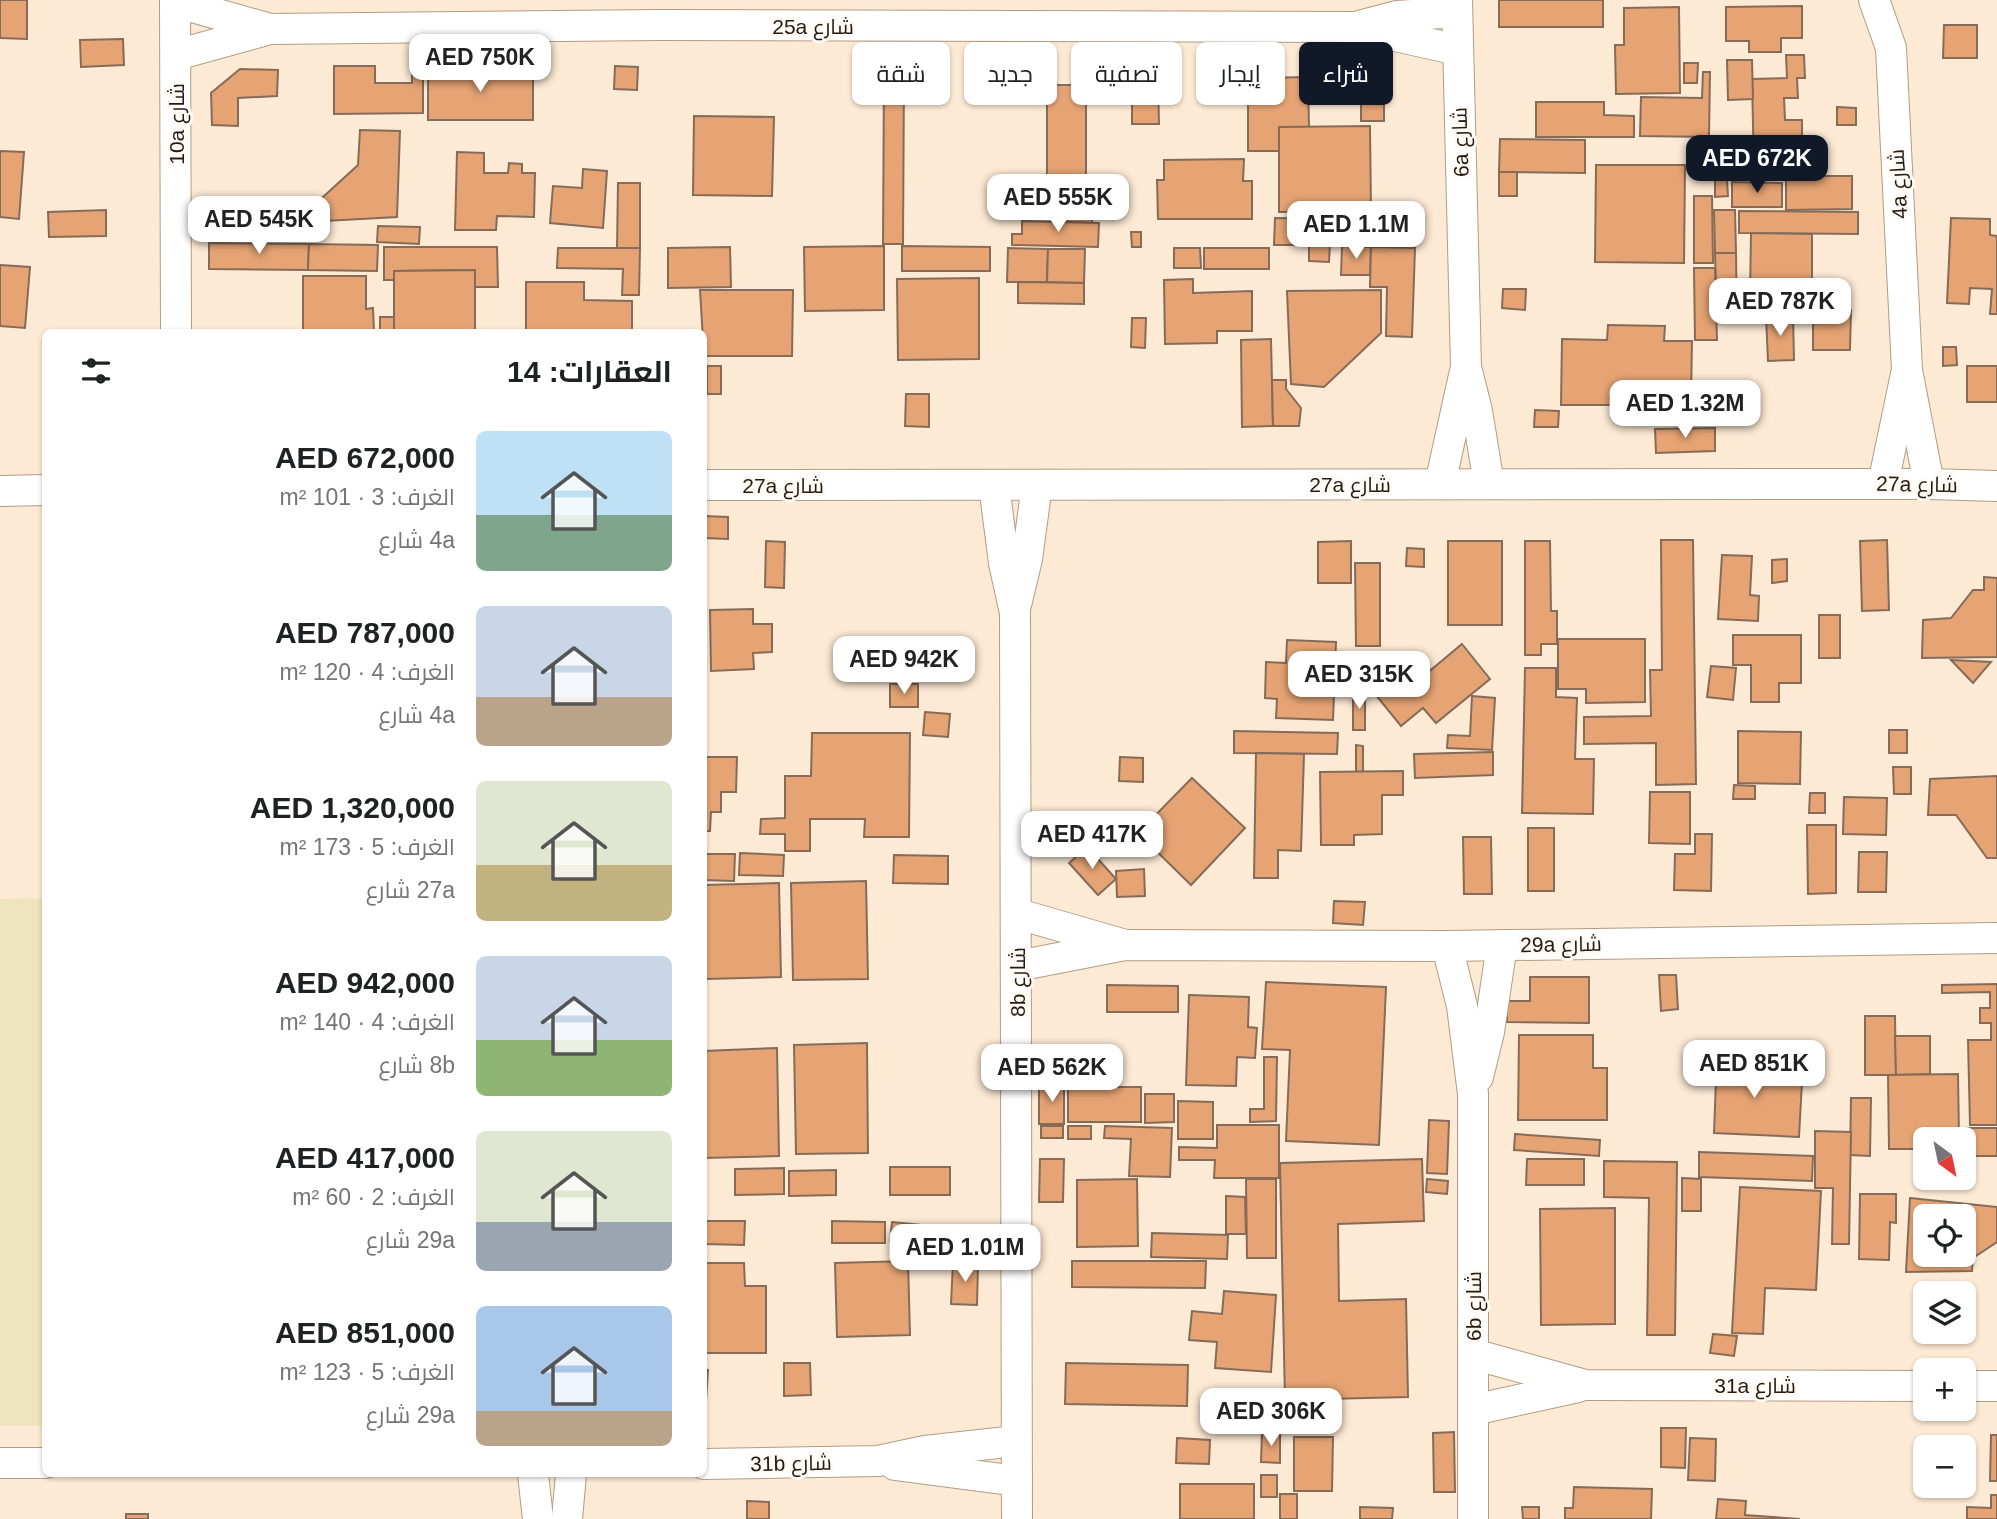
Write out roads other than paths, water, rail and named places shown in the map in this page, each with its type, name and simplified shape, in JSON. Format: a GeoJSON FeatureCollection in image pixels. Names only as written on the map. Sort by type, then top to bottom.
{"type":"FeatureCollection","features":[{"type":"Feature","properties":{"kind":"street","name":"4a شارع"},"geometry":{"type":"LineString","coordinates":[[1874,0],[1891,48],[1907,370],[1929,484]]}},
{"type":"Feature","properties":{"kind":"street","name":"25a شارع"},"geometry":{"type":"LineString","coordinates":[[174,1],[270,29]]}},
{"type":"Feature","properties":{"kind":"street","name":"10a شارع"},"geometry":{"type":"LineString","coordinates":[[174,1],[176,329]]}},
{"type":"Feature","properties":{"kind":"street","name":"25a شارع"},"geometry":{"type":"LineString","coordinates":[[1355,27],[1397,16],[1457,6]]}},
{"type":"Feature","properties":{"kind":"street","name":"6a شارع"},"geometry":{"type":"LineString","coordinates":[[1457,6],[1466,367],[1481,430],[1489,484]]}},
{"type":"Feature","properties":{"kind":"street","name":"25a شارع"},"geometry":{"type":"LineString","coordinates":[[176,55],[270,29],[645,25],[1355,27],[1458,50]]}},
{"type":"Feature","properties":{"kind":"street","name":"6a شارع"},"geometry":{"type":"LineString","coordinates":[[1440,484],[1466,367]]}},
{"type":"Feature","properties":{"kind":"street","name":"4a شارع"},"geometry":{"type":"LineString","coordinates":[[1883,484],[1907,370]]}},
{"type":"Feature","properties":{"kind":"street","name":"27a شارع"},"geometry":{"type":"LineString","coordinates":[[707,485],[1997,486]]}},
{"type":"Feature","properties":{"kind":"street","name":"8b شارع"},"geometry":{"type":"LineString","coordinates":[[994,485],[1004,563],[1015,612],[1018,914],[1017,1519]]}},
{"type":"Feature","properties":{"kind":"street","name":"8b شارع"},"geometry":{"type":"LineString","coordinates":[[1015,612],[1027,559],[1037,485]]}},
{"type":"Feature","properties":{"kind":"street"},"geometry":{"type":"LineString","coordinates":[[0,491],[42,490]]}},
{"type":"Feature","properties":{"kind":"street","name":"29a شارع"},"geometry":{"type":"LineString","coordinates":[[1018,914],[1125,945]]}},
{"type":"Feature","properties":{"kind":"street","name":"29a شارع"},"geometry":{"type":"LineString","coordinates":[[1017,966],[1125,945],[1447,946],[1997,938]]}},
{"type":"Feature","properties":{"kind":"street","name":"6b شارع"},"geometry":{"type":"LineString","coordinates":[[1473,1094],[1489,1032],[1502,945]]}},
{"type":"Feature","properties":{"kind":"street","name":"6b شارع"},"geometry":{"type":"LineString","coordinates":[[1447,946],[1462,1006],[1473,1094],[1473,1519]]}},
{"type":"Feature","properties":{"kind":"street","name":"31a شارع"},"geometry":{"type":"LineString","coordinates":[[1474,1354],[1585,1385]]}},
{"type":"Feature","properties":{"kind":"street","name":"31a شارع"},"geometry":{"type":"LineString","coordinates":[[1473,1410],[1585,1385],[1913,1385]]}},
{"type":"Feature","properties":{"kind":"street"},"geometry":{"type":"LineString","coordinates":[[1976,1385],[1997,1386]]}},
{"type":"Feature","properties":{"kind":"street","name":"31b شارع"},"geometry":{"type":"LineString","coordinates":[[707,1464],[878,1461],[925,1451],[1016,1441]]}},
{"type":"Feature","properties":{"kind":"street","name":"31b شارع"},"geometry":{"type":"LineString","coordinates":[[878,1461],[915,1469],[1017,1481]]}},
{"type":"Feature","properties":{"kind":"street"},"geometry":{"type":"LineString","coordinates":[[0,1463],[42,1463]]}},
{"type":"Feature","properties":{"kind":"street"},"geometry":{"type":"LineString","coordinates":[[533,1477],[538,1519]]}},
{"type":"Feature","properties":{"kind":"street"},"geometry":{"type":"LineString","coordinates":[[567,1519],[571,1477]]}}]}
